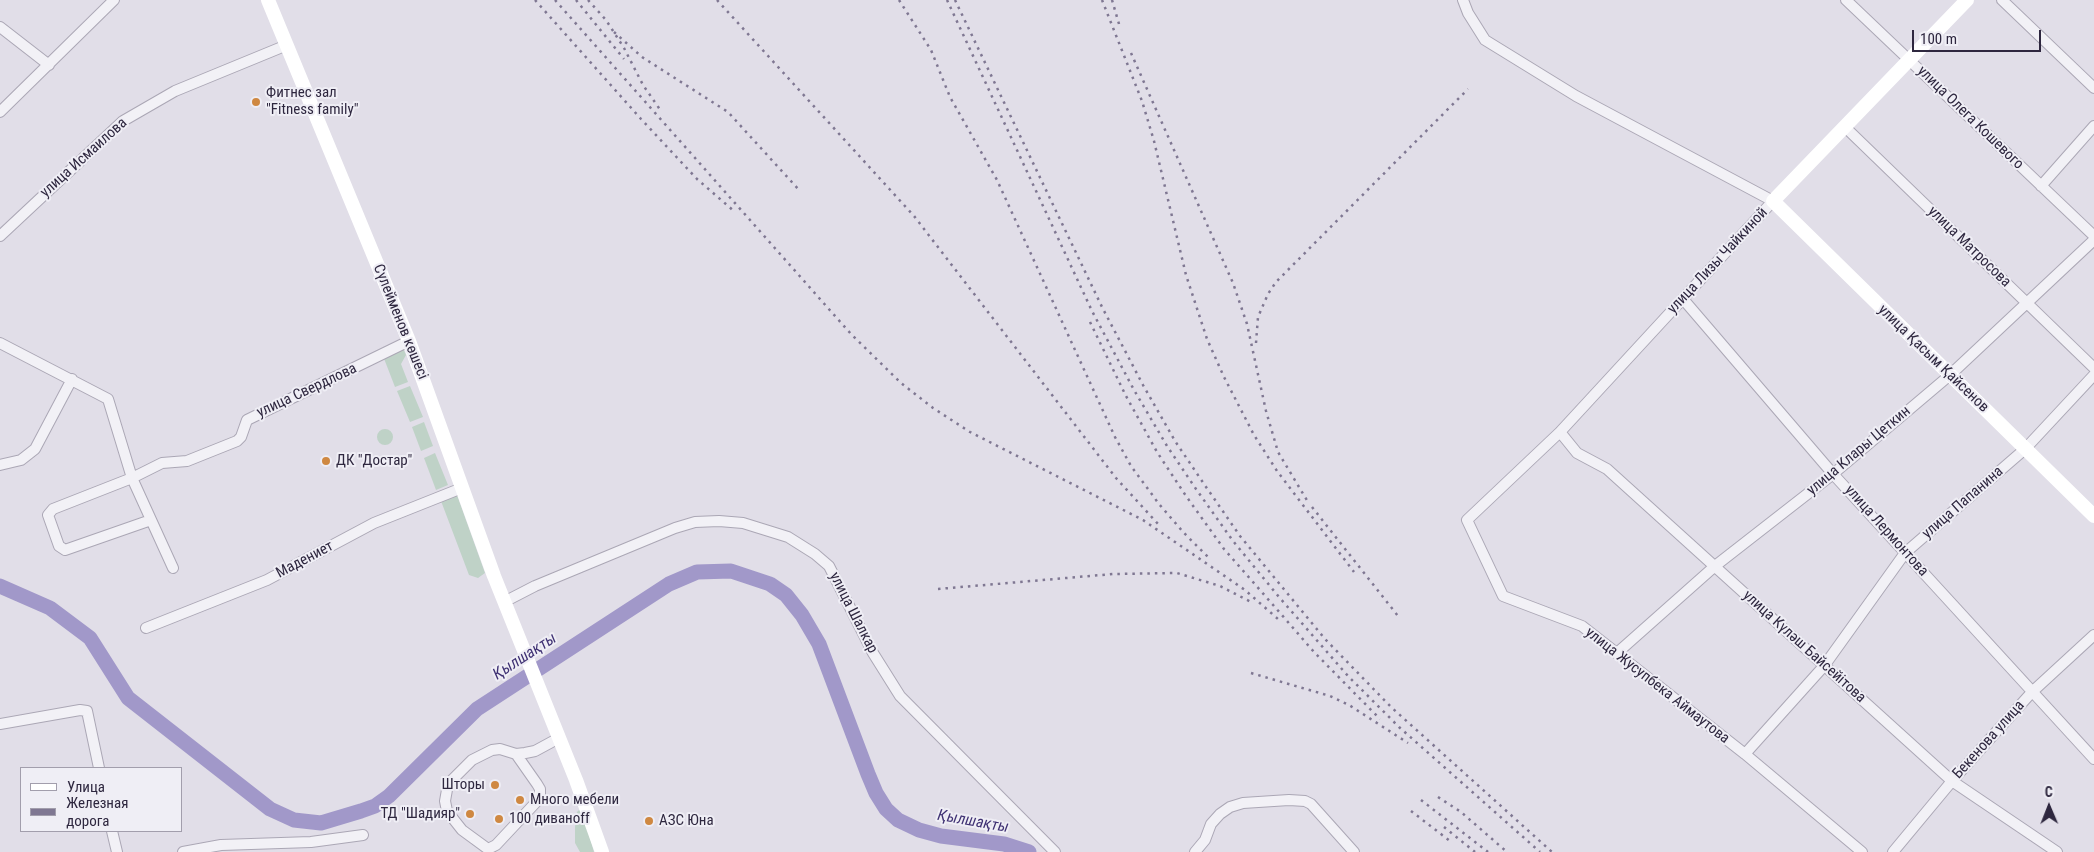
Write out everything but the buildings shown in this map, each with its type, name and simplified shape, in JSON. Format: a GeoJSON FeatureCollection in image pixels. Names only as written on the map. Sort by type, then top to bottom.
{"type":"FeatureCollection","features":[{"type":"Feature","properties":{"kind":"street"},"geometry":{"type":"LineString","coordinates":[[0,112],[114,0]]}},
{"type":"Feature","properties":{"kind":"street","name":"Сүлейменов көшесі"},"geometry":{"type":"LineString","coordinates":[[268,0],[409,341],[504,602],[559,738],[602,852]]}},
{"type":"Feature","properties":{"kind":"street"},"geometry":{"type":"LineString","coordinates":[[1463,0],[1468,13],[1485,40],[1576,96],[1773,201]]}},
{"type":"Feature","properties":{"kind":"street"},"geometry":{"type":"LineString","coordinates":[[1468,13],[1473,0]]}},
{"type":"Feature","properties":{"kind":"street","name":"улица Олега Кошевого"},"geometry":{"type":"LineString","coordinates":[[1846,0],[2094,236]]}},
{"type":"Feature","properties":{"kind":"street","name":"улица Лизы Чайкиной"},"geometry":{"type":"LineString","coordinates":[[1467,520],[1560,432],[1773,201],[1967,0]]}},
{"type":"Feature","properties":{"kind":"street"},"geometry":{"type":"LineString","coordinates":[[2002,0],[2094,88]]}},
{"type":"Feature","properties":{"kind":"street"},"geometry":{"type":"LineString","coordinates":[[0,27],[49,65]]}},
{"type":"Feature","properties":{"kind":"street","name":"улица Исмаилова"},"geometry":{"type":"LineString","coordinates":[[0,236],[123,120],[176,91],[287,45]]}},
{"type":"Feature","properties":{"kind":"street"},"geometry":{"type":"LineString","coordinates":[[2041,186],[2094,126]]}},
{"type":"Feature","properties":{"kind":"street","name":"улица Матросова"},"geometry":{"type":"LineString","coordinates":[[1845,127],[2094,368]]}},
{"type":"Feature","properties":{"kind":"street","name":"улица Қасым Қайсенов"},"geometry":{"type":"LineString","coordinates":[[1773,201],[2094,516]]}},
{"type":"Feature","properties":{"kind":"street","name":"улица Клары Цеткин"},"geometry":{"type":"LineString","coordinates":[[1617,653],[1715,566],[1833,474],[1950,375],[2028,304],[2094,240]]}},
{"type":"Feature","properties":{"kind":"street","name":"улица Лермонтова"},"geometry":{"type":"LineString","coordinates":[[1683,299],[1833,474],[2094,759]]}},
{"type":"Feature","properties":{"kind":"street","name":"улица Свердлова"},"geometry":{"type":"LineString","coordinates":[[151,520],[65,550],[59,546],[49,518],[49,512],[132,478],[162,463],[188,461],[237,441],[241,437],[247,420],[409,341]]}},
{"type":"Feature","properties":{"kind":"street"},"geometry":{"type":"LineString","coordinates":[[0,343],[108,399],[132,478],[173,568]]}},
{"type":"Feature","properties":{"kind":"street","name":"улица Папанина"},"geometry":{"type":"LineString","coordinates":[[1745,754],[1824,666],[1905,553],[2025,449],[2094,375]]}},
{"type":"Feature","properties":{"kind":"street"},"geometry":{"type":"LineString","coordinates":[[0,466],[22,460],[35,450],[72,379]]}},
{"type":"Feature","properties":{"kind":"street","name":"улица Күләш Байсейітова"},"geometry":{"type":"LineString","coordinates":[[1560,432],[1577,453],[1607,469],[1952,781],[2056,852]]}},
{"type":"Feature","properties":{"kind":"street","name":"Мадениет"},"geometry":{"type":"LineString","coordinates":[[146,628],[267,580],[374,524],[462,488]]}},
{"type":"Feature","properties":{"kind":"street","name":"улица Жусупбека Аймаутова"},"geometry":{"type":"LineString","coordinates":[[1467,520],[1503,596],[1582,626],[1745,754],[1862,852]]}},
{"type":"Feature","properties":{"kind":"street","name":"улица Шалкар"},"geometry":{"type":"LineString","coordinates":[[504,602],[535,586],[675,528],[696,522],[743,523],[788,537],[815,554],[829,566],[873,653],[900,696],[1055,852]]}},
{"type":"Feature","properties":{"kind":"street","name":"Бекенова улица"},"geometry":{"type":"LineString","coordinates":[[1893,852],[1952,781],[2032,692],[2094,635]]}},
{"type":"Feature","properties":{"kind":"street"},"geometry":{"type":"LineString","coordinates":[[0,724],[80,710],[87,711],[99,767]]}},
{"type":"Feature","properties":{"kind":"street"},"geometry":{"type":"LineString","coordinates":[[516,754],[537,784],[540,798],[496,844],[488,849],[475,841],[452,819],[447,811],[445,793],[448,784],[472,760],[482,754],[500,749],[516,754],[535,751],[559,738]]}},
{"type":"Feature","properties":{"kind":"street"},"geometry":{"type":"LineString","coordinates":[[1195,852],[1205,840],[1211,824],[1230,807],[1243,803],[1289,800],[1305,801],[1311,804],[1354,852]]}},
{"type":"Feature","properties":{"kind":"street"},"geometry":{"type":"LineString","coordinates":[[112,832],[117,852]]}},
{"type":"Feature","properties":{"kind":"street"},"geometry":{"type":"LineString","coordinates":[[183,852],[221,845],[311,842],[364,835]]}},
{"type":"Feature","properties":{"kind":"green space"},"geometry":{"type":"Polygon","coordinates":[[[403,348],[406,355],[401,364],[408,382],[395,387],[383,356],[403,348]]]}},
{"type":"Feature","properties":{"kind":"green space"},"geometry":{"type":"Polygon","coordinates":[[[410,386],[423,417],[410,422],[397,391],[410,386]]]}},
{"type":"Feature","properties":{"kind":"green space"},"geometry":{"type":"Polygon","coordinates":[[[424,422],[433,446],[421,451],[412,427],[424,422]]]}},
{"type":"Feature","properties":{"kind":"green space"},"geometry":{"type":"Polygon","coordinates":[[[385,429],[391,431],[393,437],[391,443],[385,445],[379,443],[377,437],[379,431],[385,429]]]}},
{"type":"Feature","properties":{"kind":"green space"},"geometry":{"type":"Polygon","coordinates":[[[435,453],[448,485],[436,490],[424,458],[435,453]]]}},
{"type":"Feature","properties":{"kind":"green space"},"geometry":{"type":"Polygon","coordinates":[[[457,495],[485,573],[478,578],[469,575],[441,501],[457,495]]]}},
{"type":"Feature","properties":{"kind":"green space"},"geometry":{"type":"Polygon","coordinates":[[[579,810],[582,810],[594,852],[580,852],[575,843],[575,827],[579,810]]]}},
{"type":"Feature","properties":{"kind":"waterway","name":"Қылшақты"},"geometry":{"type":"LineString","coordinates":[[0,586],[50,608],[90,638],[128,698],[270,809],[294,820],[321,823],[375,806],[389,796],[477,709],[669,584],[697,572],[731,571],[770,584],[786,595],[802,615],[819,644],[868,774],[876,793],[886,809],[898,820],[919,830],[941,836],[1004,844],[1029,852]]}},
{"type":"Feature","properties":{"kind":"railway"},"geometry":{"type":"LineString","coordinates":[[535,0],[697,179],[735,212]]}},
{"type":"Feature","properties":{"kind":"railway"},"geometry":{"type":"LineString","coordinates":[[555,0],[851,334],[901,383],[933,408],[970,432],[1143,520],[1245,590],[1278,619]]}},
{"type":"Feature","properties":{"kind":"railway"},"geometry":{"type":"LineString","coordinates":[[576,0],[624,59]]}},
{"type":"Feature","properties":{"kind":"railway"},"geometry":{"type":"LineString","coordinates":[[588,0],[606,20],[624,48],[643,85],[661,111]]}},
{"type":"Feature","properties":{"kind":"railway"},"geometry":{"type":"LineString","coordinates":[[717,0],[914,216],[1116,478],[1159,525]]}},
{"type":"Feature","properties":{"kind":"railway"},"geometry":{"type":"LineString","coordinates":[[899,0],[931,50],[950,97],[997,180],[1115,437],[1131,466],[1159,504],[1209,558]]}},
{"type":"Feature","properties":{"kind":"railway"},"geometry":{"type":"LineString","coordinates":[[947,0],[1092,311],[1134,390],[1167,446],[1196,489],[1233,541],[1348,676],[1399,727],[1540,852]]}},
{"type":"Feature","properties":{"kind":"railway"},"geometry":{"type":"LineString","coordinates":[[955,0],[1102,307],[1143,385],[1175,441],[1240,536],[1325,639],[1391,707],[1552,852]]}},
{"type":"Feature","properties":{"kind":"railway"},"geometry":{"type":"LineString","coordinates":[[1102,0],[1142,101],[1154,141],[1186,275],[1207,339],[1254,435],[1277,471],[1354,572]]}},
{"type":"Feature","properties":{"kind":"railway"},"geometry":{"type":"LineString","coordinates":[[1112,0],[1119,24]]}},
{"type":"Feature","properties":{"kind":"railway"},"geometry":{"type":"LineString","coordinates":[[614,32],[642,57],[728,112],[800,191]]}},
{"type":"Feature","properties":{"kind":"railway"},"geometry":{"type":"LineString","coordinates":[[1131,53],[1233,283],[1247,324],[1266,411],[1278,452],[1308,502]]}},
{"type":"Feature","properties":{"kind":"railway"},"geometry":{"type":"LineString","coordinates":[[1256,343],[1258,317],[1268,294],[1276,282],[1468,89]]}},
{"type":"Feature","properties":{"kind":"railway"},"geometry":{"type":"LineString","coordinates":[[1090,322],[1126,396],[1157,452],[1224,549],[1314,652],[1380,719]]}},
{"type":"Feature","properties":{"kind":"railway"},"geometry":{"type":"LineString","coordinates":[[1312,507],[1398,616]]}},
{"type":"Feature","properties":{"kind":"railway"},"geometry":{"type":"LineString","coordinates":[[938,589],[1113,574],[1177,573],[1220,586],[1253,603]]}},
{"type":"Feature","properties":{"kind":"railway"},"geometry":{"type":"LineString","coordinates":[[1251,673],[1330,696],[1349,705],[1408,743]]}},
{"type":"Feature","properties":{"kind":"railway"},"geometry":{"type":"LineString","coordinates":[[1438,797],[1461,812],[1507,852]]}},
{"type":"Feature","properties":{"kind":"railway"},"geometry":{"type":"LineString","coordinates":[[1421,800],[1488,852]]}},
{"type":"Feature","properties":{"kind":"railway"},"geometry":{"type":"LineString","coordinates":[[1411,811],[1450,841]]}},
{"type":"Feature","properties":{"kind":"railway"},"geometry":{"type":"LineString","coordinates":[[1444,827],[1475,852]]}},
{"type":"Feature","properties":{"kind":"place","name":"Фитнес зал \"Fitness family\""},"geometry":{"type":"Point","coordinates":[256,102]}},
{"type":"Feature","properties":{"kind":"place","name":"ДК \"Достар\""},"geometry":{"type":"Point","coordinates":[326,461]}},
{"type":"Feature","properties":{"kind":"place","name":"Шторы"},"geometry":{"type":"Point","coordinates":[495,785]}},
{"type":"Feature","properties":{"kind":"place","name":"Много мебели"},"geometry":{"type":"Point","coordinates":[520,800]}},
{"type":"Feature","properties":{"kind":"place","name":"ТД \"Шадияр\""},"geometry":{"type":"Point","coordinates":[470,814]}},
{"type":"Feature","properties":{"kind":"place","name":"100 диваноff"},"geometry":{"type":"Point","coordinates":[499,819]}},
{"type":"Feature","properties":{"kind":"place","name":"АЗС Юна"},"geometry":{"type":"Point","coordinates":[649,821]}}]}
